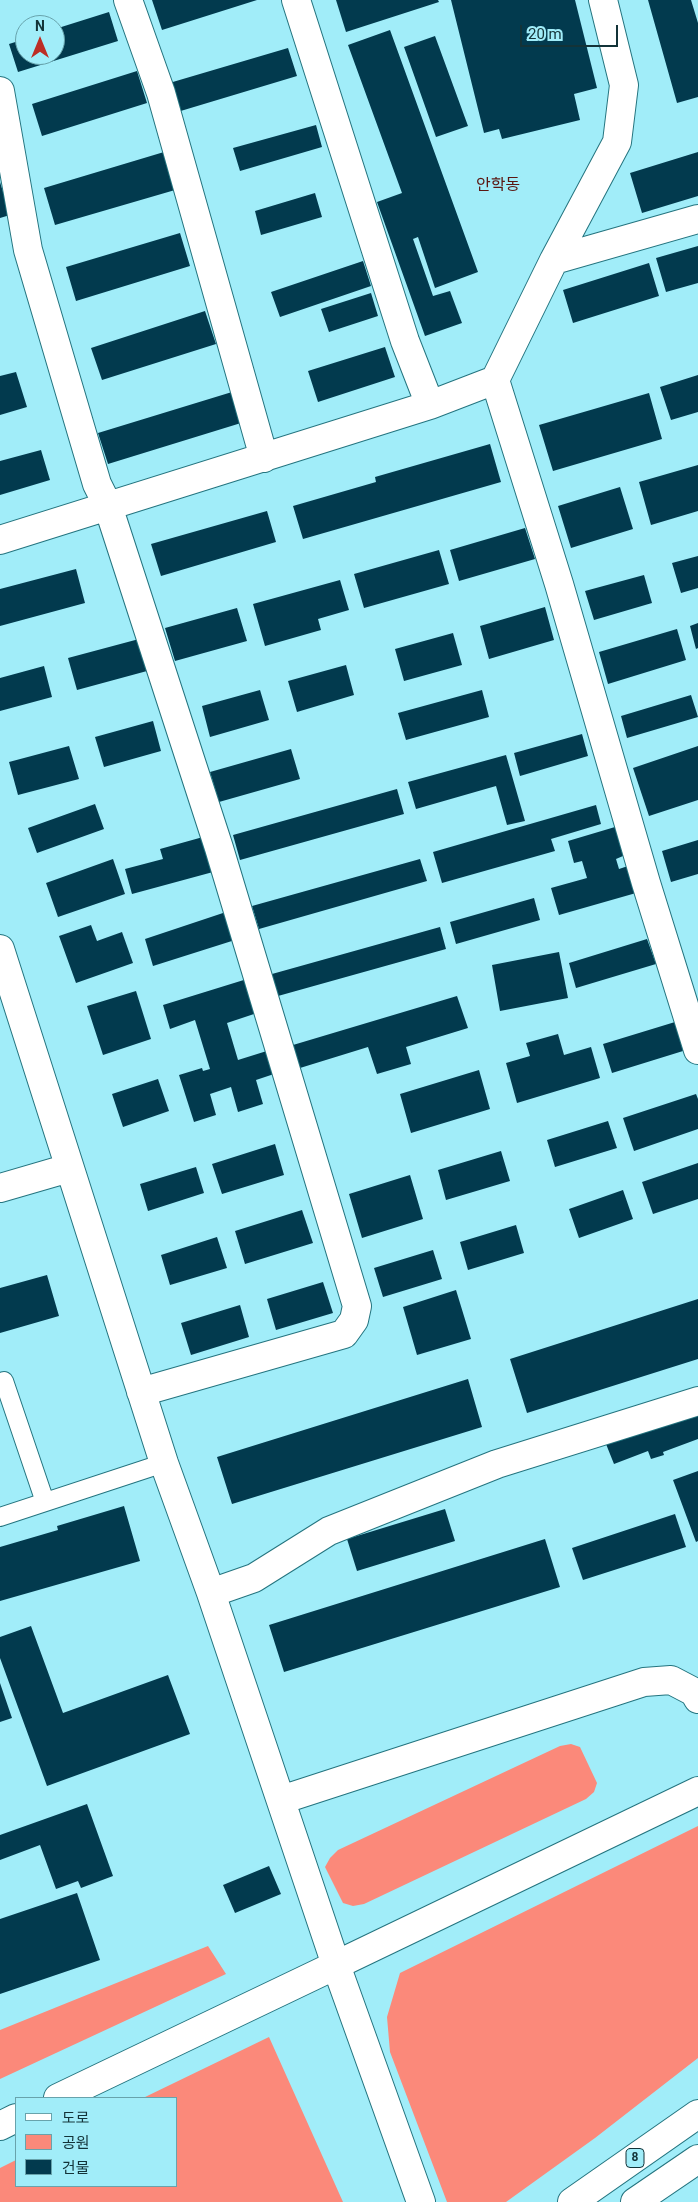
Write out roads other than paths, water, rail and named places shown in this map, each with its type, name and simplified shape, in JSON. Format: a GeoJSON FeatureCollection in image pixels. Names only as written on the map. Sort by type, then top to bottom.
{"type":"FeatureCollection","features":[{"type":"Feature","properties":{"kind":"main road"},"geometry":{"type":"LineString","coordinates":[[128,0],[161,92],[264,458]]}},
{"type":"Feature","properties":{"kind":"main road"},"geometry":{"type":"LineString","coordinates":[[296,0],[405,341],[430,405]]}},
{"type":"Feature","properties":{"kind":"main road"},"geometry":{"type":"LineString","coordinates":[[604,0],[624,86],[617,142],[554,260],[496,380],[559,584],[646,883],[698,1050]]}},
{"type":"Feature","properties":{"kind":"main road"},"geometry":{"type":"LineString","coordinates":[[0,91],[28,250],[97,484],[108,506],[219,848],[357,1306],[354,1320],[344,1334],[141,1392]]}},
{"type":"Feature","properties":{"kind":"main road"},"geometry":{"type":"LineString","coordinates":[[554,260],[698,219]]}},
{"type":"Feature","properties":{"kind":"main road"},"geometry":{"type":"LineString","coordinates":[[0,540],[430,405],[496,380]]}},
{"type":"Feature","properties":{"kind":"main road"},"geometry":{"type":"LineString","coordinates":[[0,949],[68,1168],[164,1463],[211,1592],[336,1965],[421,2202]]}},
{"type":"Feature","properties":{"kind":"main road"},"geometry":{"type":"LineString","coordinates":[[0,1188],[68,1168]]}},
{"type":"Feature","properties":{"kind":"main road"},"geometry":{"type":"LineString","coordinates":[[211,1592],[254,1578],[329,1531],[497,1464],[698,1401]]}},
{"type":"Feature","properties":{"kind":"main road"},"geometry":{"type":"LineString","coordinates":[[281,1800],[644,1682],[671,1680],[694,1692],[698,1699]]}},
{"type":"Feature","properties":{"kind":"main road"},"geometry":{"type":"LineString","coordinates":[[60,2097],[698,1792]]}},
{"type":"Feature","properties":{"kind":"main road","name":"8"},"geometry":{"type":"LineString","coordinates":[[572,2202],[698,2114]]}},
{"type":"Feature","properties":{"kind":"main road"},"geometry":{"type":"LineString","coordinates":[[0,2126],[15,2118]]}},
{"type":"Feature","properties":{"kind":"main road"},"geometry":{"type":"LineString","coordinates":[[635,2202],[698,2158]]}},
{"type":"Feature","properties":{"kind":"lane"},"geometry":{"type":"LineString","coordinates":[[4,1381],[45,1502]]}},
{"type":"Feature","properties":{"kind":"lane"},"geometry":{"type":"LineString","coordinates":[[0,1517],[164,1463]]}},
{"type":"Feature","properties":{"kind":"district","name":"안학동"},"geometry":{"type":"Point","coordinates":[498,186]}}]}
